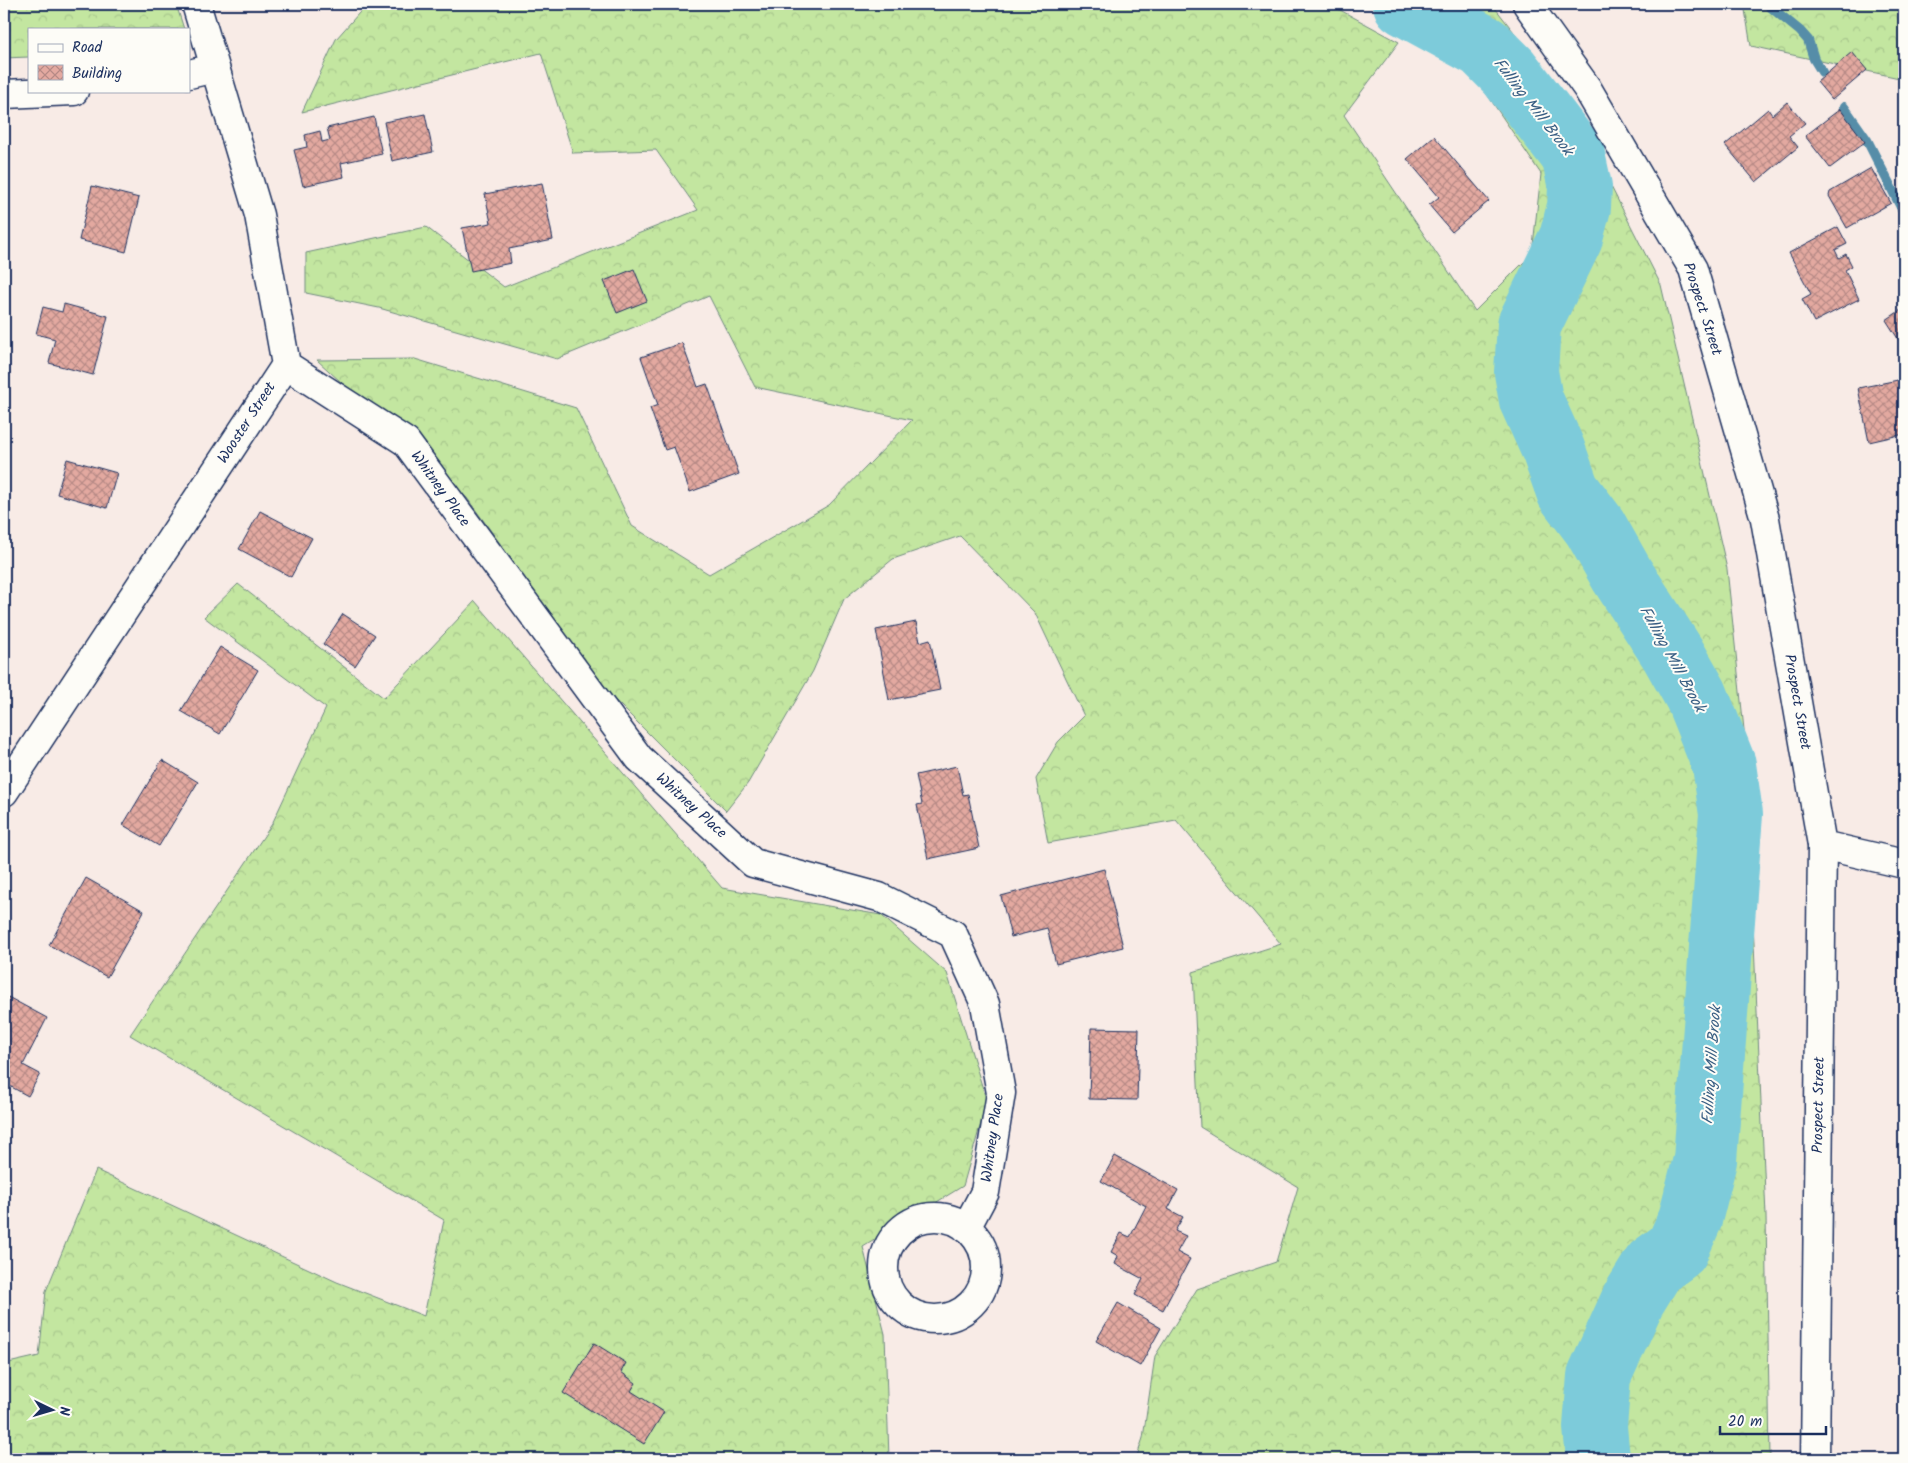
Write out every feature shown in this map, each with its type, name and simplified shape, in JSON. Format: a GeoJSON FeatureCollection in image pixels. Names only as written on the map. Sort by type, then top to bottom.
{"type":"FeatureCollection","features":[{"type":"Feature","properties":{"kind":"street"},"geometry":{"type":"LineString","coordinates":[[196,4],[202,71],[258,215],[286,365]]}},
{"type":"Feature","properties":{"kind":"street","name":"Prospect Street"},"geometry":{"type":"LineString","coordinates":[[1526,4],[1587,88],[1693,269],[1765,520],[1822,845],[1816,1459]]}},
{"type":"Feature","properties":{"kind":"street"},"geometry":{"type":"LineString","coordinates":[[4,94],[51,92]]}},
{"type":"Feature","properties":{"kind":"street","name":"Wooster Street"},"geometry":{"type":"LineString","coordinates":[[4,792],[286,365]]}},
{"type":"Feature","properties":{"kind":"street","name":"Whitney Place"},"geometry":{"type":"LineString","coordinates":[[286,365],[406,442],[639,758],[753,863],[879,897],[953,934],[985,1004],[1001,1094],[985,1192],[966,1228]]}},
{"type":"Feature","properties":{"kind":"street"},"geometry":{"type":"LineString","coordinates":[[1822,845],[1904,864]]}},
{"type":"Feature","properties":{"kind":"green space"},"geometry":{"type":"Polygon","coordinates":[[[4,4],[176,4],[184,28],[28,28],[28,57],[4,58],[4,4]]]}},
{"type":"Feature","properties":{"kind":"green space"},"geometry":{"type":"Polygon","coordinates":[[[367,4],[1329,4],[1399,42],[1344,115],[1475,311],[1532,254],[1541,174],[1465,62],[1390,4],[1492,4],[1567,100],[1661,285],[1727,569],[1745,739],[1766,1216],[1770,1459],[1136,1459],[1143,1438],[1155,1356],[1197,1289],[1276,1262],[1298,1187],[1200,1127],[1193,972],[1281,944],[1176,820],[1048,843],[1036,779],[1058,742],[1084,716],[1035,613],[960,536],[893,559],[844,599],[813,671],[748,783],[726,811],[609,694],[467,498],[317,360],[415,359],[576,408],[632,526],[709,574],[829,505],[912,420],[755,387],[709,296],[557,359],[379,308],[306,293],[306,253],[426,227],[504,287],[698,210],[656,150],[573,153],[541,53],[302,112],[336,39],[367,4]]]}},
{"type":"Feature","properties":{"kind":"green space"},"geometry":{"type":"Polygon","coordinates":[[[1744,4],[1904,4],[1904,79],[1751,46],[1744,4]]]}},
{"type":"Feature","properties":{"kind":"green space"},"geometry":{"type":"Polygon","coordinates":[[[238,584],[384,698],[475,601],[722,888],[881,915],[947,973],[987,1102],[963,1186],[863,1247],[885,1334],[889,1459],[30,1459],[4,1451],[4,1364],[39,1356],[46,1291],[96,1170],[337,1282],[424,1316],[444,1220],[130,1035],[272,824],[326,708],[204,617],[238,584]]]}},
{"type":"Feature","properties":{"kind":"building"},"geometry":{"type":"Polygon","coordinates":[[[1852,52],[1867,70],[1832,100],[1817,82],[1852,52]]]}},
{"type":"Feature","properties":{"kind":"building"},"geometry":{"type":"Polygon","coordinates":[[[1787,102],[1805,123],[1789,136],[1798,147],[1756,182],[1725,145],[1768,109],[1772,115],[1787,102]]]}},
{"type":"Feature","properties":{"kind":"building"},"geometry":{"type":"Polygon","coordinates":[[[1840,109],[1865,142],[1830,168],[1805,136],[1840,109]]]}},
{"type":"Feature","properties":{"kind":"building"},"geometry":{"type":"Polygon","coordinates":[[[425,114],[433,152],[392,161],[384,122],[425,114]]]}},
{"type":"Feature","properties":{"kind":"building"},"geometry":{"type":"Polygon","coordinates":[[[374,117],[382,154],[341,163],[344,177],[303,186],[294,150],[307,147],[305,135],[320,131],[322,142],[330,140],[327,128],[374,117]]]}},
{"type":"Feature","properties":{"kind":"building"},"geometry":{"type":"Polygon","coordinates":[[[1434,136],[1489,201],[1452,232],[1429,205],[1439,197],[1407,159],[1434,136]]]}},
{"type":"Feature","properties":{"kind":"building"},"geometry":{"type":"Polygon","coordinates":[[[1871,168],[1891,203],[1847,228],[1829,196],[1830,192],[1871,168]]]}},
{"type":"Feature","properties":{"kind":"building"},"geometry":{"type":"Polygon","coordinates":[[[542,183],[553,240],[509,249],[511,263],[471,271],[462,228],[491,223],[485,194],[542,183]]]}},
{"type":"Feature","properties":{"kind":"building"},"geometry":{"type":"Polygon","coordinates":[[[92,186],[139,198],[126,252],[79,240],[92,186]]]}},
{"type":"Feature","properties":{"kind":"building"},"geometry":{"type":"Polygon","coordinates":[[[1838,227],[1847,244],[1835,250],[1839,258],[1846,254],[1852,266],[1845,270],[1859,299],[1814,322],[1802,299],[1811,294],[1789,253],[1838,227]]]}},
{"type":"Feature","properties":{"kind":"building"},"geometry":{"type":"Polygon","coordinates":[[[634,269],[647,301],[617,313],[604,281],[634,269]]]}},
{"type":"Feature","properties":{"kind":"building"},"geometry":{"type":"Polygon","coordinates":[[[64,304],[108,316],[93,375],[49,363],[55,339],[36,334],[43,307],[62,312],[64,304]]]}},
{"type":"Feature","properties":{"kind":"building"},"geometry":{"type":"Polygon","coordinates":[[[1904,308],[1904,348],[1886,320],[1904,308]]]}},
{"type":"Feature","properties":{"kind":"building"},"geometry":{"type":"Polygon","coordinates":[[[682,343],[698,387],[707,384],[739,474],[690,492],[674,447],[665,450],[650,408],[658,405],[641,357],[682,343]]]}},
{"type":"Feature","properties":{"kind":"building"},"geometry":{"type":"Polygon","coordinates":[[[1903,379],[1904,434],[1869,442],[1858,388],[1903,379]]]}},
{"type":"Feature","properties":{"kind":"building"},"geometry":{"type":"Polygon","coordinates":[[[67,459],[117,473],[107,508],[57,494],[67,459]]]}},
{"type":"Feature","properties":{"kind":"building"},"geometry":{"type":"Polygon","coordinates":[[[260,511],[312,538],[291,577],[239,549],[260,511]]]}},
{"type":"Feature","properties":{"kind":"building"},"geometry":{"type":"Polygon","coordinates":[[[343,614],[375,635],[355,666],[323,644],[343,614]]]}},
{"type":"Feature","properties":{"kind":"building"},"geometry":{"type":"Polygon","coordinates":[[[916,622],[920,642],[930,639],[940,690],[889,700],[876,630],[916,622]]]}},
{"type":"Feature","properties":{"kind":"building"},"geometry":{"type":"Polygon","coordinates":[[[220,647],[258,670],[220,734],[181,711],[220,647]]]}},
{"type":"Feature","properties":{"kind":"building"},"geometry":{"type":"Polygon","coordinates":[[[162,760],[198,782],[159,846],[123,825],[162,760]]]}},
{"type":"Feature","properties":{"kind":"building"},"geometry":{"type":"Polygon","coordinates":[[[957,766],[963,795],[968,794],[979,848],[928,859],[917,805],[922,804],[916,775],[957,766]]]}},
{"type":"Feature","properties":{"kind":"building"},"geometry":{"type":"Polygon","coordinates":[[[1104,869],[1123,947],[1056,964],[1047,928],[1011,937],[1001,896],[1104,869]]]}},
{"type":"Feature","properties":{"kind":"building"},"geometry":{"type":"Polygon","coordinates":[[[86,878],[144,911],[107,977],[49,945],[86,878]]]}},
{"type":"Feature","properties":{"kind":"building"},"geometry":{"type":"Polygon","coordinates":[[[8,997],[47,1018],[23,1065],[40,1074],[28,1096],[4,1083],[4,1005],[8,997]]]}},
{"type":"Feature","properties":{"kind":"building"},"geometry":{"type":"Polygon","coordinates":[[[1091,1028],[1139,1029],[1137,1100],[1089,1099],[1091,1028]]]}},
{"type":"Feature","properties":{"kind":"building"},"geometry":{"type":"Polygon","coordinates":[[[1115,1156],[1178,1190],[1168,1209],[1183,1217],[1175,1231],[1186,1236],[1177,1252],[1190,1259],[1163,1310],[1135,1295],[1143,1279],[1115,1264],[1118,1256],[1111,1252],[1121,1233],[1130,1237],[1146,1206],[1101,1181],[1115,1156]]]}},
{"type":"Feature","properties":{"kind":"building"},"geometry":{"type":"Polygon","coordinates":[[[1118,1303],[1161,1328],[1140,1366],[1096,1341],[1118,1303]]]}},
{"type":"Feature","properties":{"kind":"building"},"geometry":{"type":"Polygon","coordinates":[[[594,1343],[626,1363],[621,1372],[636,1383],[631,1391],[664,1412],[644,1444],[563,1393],[594,1343]]]}},
{"type":"Feature","properties":{"kind":"waterway","name":"Fulling Mill Brook"},"geometry":{"type":"LineString","coordinates":[[1405,4],[1484,47],[1509,72],[1573,155],[1580,187],[1579,207],[1571,238],[1529,325],[1526,372],[1531,400],[1553,449],[1568,491],[1595,527],[1622,575],[1673,654],[1696,695],[1724,765],[1731,814],[1705,1160],[1690,1219],[1677,1249],[1654,1266],[1633,1300],[1599,1376],[1595,1427],[1598,1459]]}},
{"type":"Feature","properties":{"kind":"waterway"},"geometry":{"type":"LineString","coordinates":[[1767,4],[1808,40],[1814,59],[1822,72]]}},
{"type":"Feature","properties":{"kind":"waterway"},"geometry":{"type":"LineString","coordinates":[[1844,107],[1867,140],[1904,213]]}}]}
